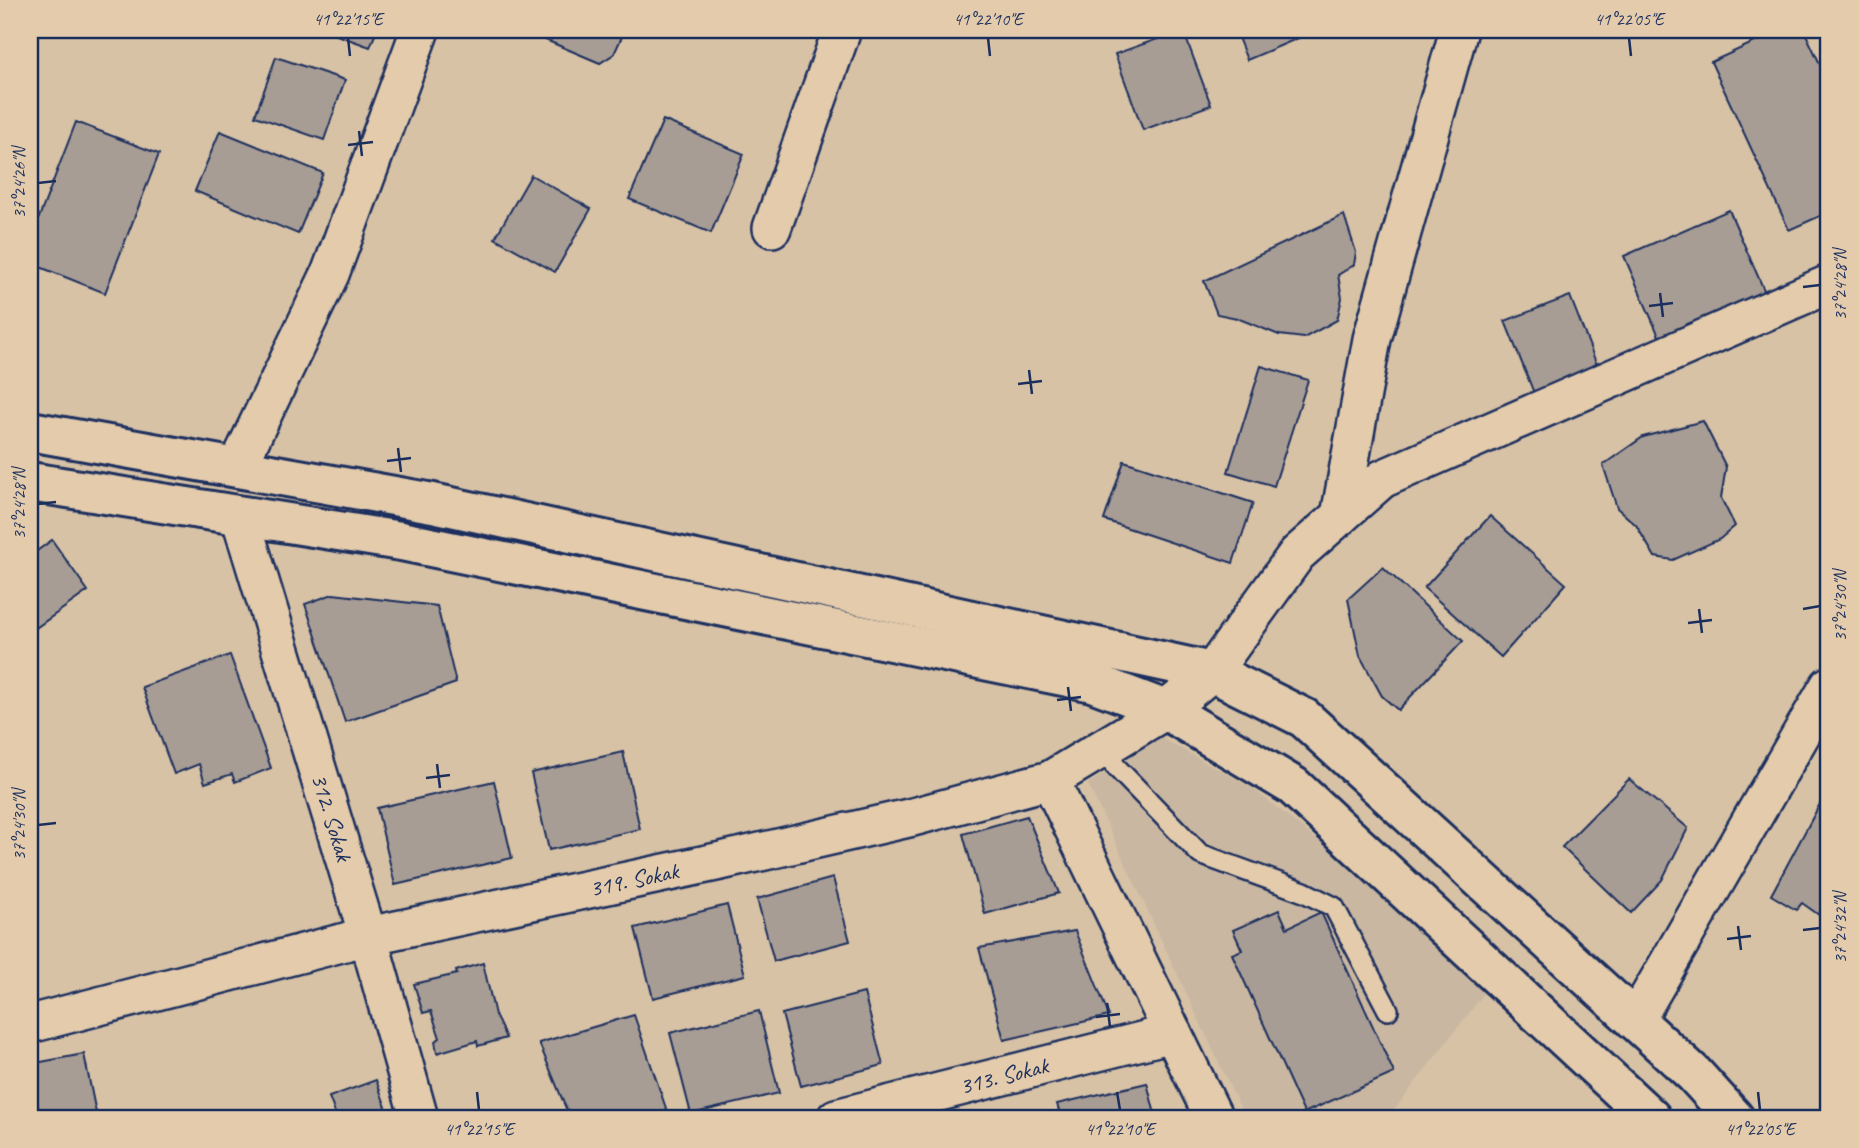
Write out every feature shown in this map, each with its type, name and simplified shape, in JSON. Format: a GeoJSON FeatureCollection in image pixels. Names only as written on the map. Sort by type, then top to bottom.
{"type":"FeatureCollection","features":[{"type":"Feature","properties":{"kind":"street"},"geometry":{"type":"LineString","coordinates":[[237,468],[330,274],[421,30]]}},
{"type":"Feature","properties":{"kind":"street"},"geometry":{"type":"LineString","coordinates":[[772,228],[842,30]]}},
{"type":"Feature","properties":{"kind":"street"},"geometry":{"type":"LineString","coordinates":[[1340,516],[1372,339],[1459,30]]}},
{"type":"Feature","properties":{"kind":"street","name":"319. Sokak"},"geometry":{"type":"LineString","coordinates":[[30,1024],[368,936],[721,861],[913,817],[1050,780],[1166,710],[1212,672],[1297,554],[1382,479],[1829,284]]}},
{"type":"Feature","properties":{"kind":"street"},"geometry":{"type":"LineString","coordinates":[[30,431],[433,503],[1212,672],[1304,718],[1694,1074],[1734,1118]]}},
{"type":"Feature","properties":{"kind":"street"},"geometry":{"type":"LineString","coordinates":[[30,482],[401,541],[1092,682],[1166,710],[1293,786],[1651,1118]]}},
{"type":"Feature","properties":{"kind":"street","name":"312. Sokak"},"geometry":{"type":"LineString","coordinates":[[240,516],[368,936],[419,1118]]}},
{"type":"Feature","properties":{"kind":"street"},"geometry":{"type":"LineString","coordinates":[[1635,1021],[1829,686]]}},
{"type":"Feature","properties":{"kind":"street"},"geometry":{"type":"LineString","coordinates":[[1050,780],[1214,1118]]}},
{"type":"Feature","properties":{"kind":"street","name":"313. Sokak"},"geometry":{"type":"LineString","coordinates":[[836,1118],[1173,1033]]}},
{"type":"Feature","properties":{"kind":"lane"},"geometry":{"type":"LineString","coordinates":[[1105,746],[1115,766],[1200,854],[1304,892],[1334,907],[1388,1010]]}},
{"type":"Feature","properties":{"kind":"shaded area"},"geometry":{"type":"Polygon","coordinates":[[[1159,737],[1251,787],[1353,869],[1485,992],[1388,1118],[1245,1118],[1088,784],[1159,737]]]}},
{"type":"Feature","properties":{"kind":"building"},"geometry":{"type":"Polygon","coordinates":[[[323,30],[377,30],[370,47],[323,30]]]}},
{"type":"Feature","properties":{"kind":"building"},"geometry":{"type":"Polygon","coordinates":[[[522,30],[625,30],[614,54],[600,63],[522,30]]]}},
{"type":"Feature","properties":{"kind":"building"},"geometry":{"type":"Polygon","coordinates":[[[1183,30],[1211,105],[1143,130],[1115,54],[1183,30]]]}},
{"type":"Feature","properties":{"kind":"building"},"geometry":{"type":"Polygon","coordinates":[[[1235,30],[1317,30],[1247,60],[1235,30]]]}},
{"type":"Feature","properties":{"kind":"building"},"geometry":{"type":"Polygon","coordinates":[[[1781,30],[1804,30],[1829,83],[1829,212],[1789,230],[1711,62],[1781,30]]]}},
{"type":"Feature","properties":{"kind":"building"},"geometry":{"type":"Polygon","coordinates":[[[276,57],[345,80],[324,140],[255,116],[276,57]]]}},
{"type":"Feature","properties":{"kind":"building"},"geometry":{"type":"Polygon","coordinates":[[[663,120],[744,154],[711,233],[629,199],[663,120]]]}},
{"type":"Feature","properties":{"kind":"building"},"geometry":{"type":"Polygon","coordinates":[[[76,122],[159,154],[105,293],[30,263],[30,241],[76,122]]]}},
{"type":"Feature","properties":{"kind":"building"},"geometry":{"type":"Polygon","coordinates":[[[220,131],[323,173],[298,234],[195,191],[220,131]]]}},
{"type":"Feature","properties":{"kind":"building"},"geometry":{"type":"Polygon","coordinates":[[[531,175],[591,209],[555,272],[495,238],[531,175]]]}},
{"type":"Feature","properties":{"kind":"building"},"geometry":{"type":"Polygon","coordinates":[[[1729,210],[1767,297],[1662,343],[1624,256],[1729,210]]]}},
{"type":"Feature","properties":{"kind":"building"},"geometry":{"type":"Polygon","coordinates":[[[1344,215],[1356,252],[1354,265],[1338,275],[1342,298],[1337,320],[1304,338],[1279,335],[1237,318],[1217,314],[1204,281],[1344,215]]]}},
{"type":"Feature","properties":{"kind":"building"},"geometry":{"type":"Polygon","coordinates":[[[1570,296],[1600,373],[1536,398],[1505,321],[1570,296]]]}},
{"type":"Feature","properties":{"kind":"building"},"geometry":{"type":"Polygon","coordinates":[[[1261,366],[1308,380],[1274,486],[1228,472],[1261,366]]]}},
{"type":"Feature","properties":{"kind":"building"},"geometry":{"type":"Polygon","coordinates":[[[1703,421],[1726,467],[1721,498],[1735,526],[1720,539],[1673,560],[1655,557],[1636,525],[1617,508],[1603,465],[1643,437],[1703,421]]]}},
{"type":"Feature","properties":{"kind":"building"},"geometry":{"type":"Polygon","coordinates":[[[1124,461],[1253,503],[1233,563],[1104,520],[1124,461]]]}},
{"type":"Feature","properties":{"kind":"building"},"geometry":{"type":"Polygon","coordinates":[[[1490,516],[1566,584],[1501,657],[1424,588],[1490,516]]]}},
{"type":"Feature","properties":{"kind":"building"},"geometry":{"type":"Polygon","coordinates":[[[52,540],[88,591],[30,632],[30,556],[52,540]]]}},
{"type":"Feature","properties":{"kind":"building"},"geometry":{"type":"Polygon","coordinates":[[[1383,567],[1463,641],[1398,710],[1382,696],[1360,656],[1348,599],[1383,567]]]}},
{"type":"Feature","properties":{"kind":"building"},"geometry":{"type":"Polygon","coordinates":[[[333,594],[437,606],[456,683],[345,722],[305,604],[333,594]]]}},
{"type":"Feature","properties":{"kind":"building"},"geometry":{"type":"Polygon","coordinates":[[[230,655],[271,768],[235,782],[232,774],[205,783],[199,764],[174,774],[142,687],[230,655]]]}},
{"type":"Feature","properties":{"kind":"building"},"geometry":{"type":"Polygon","coordinates":[[[623,752],[640,829],[549,850],[531,773],[623,752]]]}},
{"type":"Feature","properties":{"kind":"building"},"geometry":{"type":"Polygon","coordinates":[[[1629,779],[1688,828],[1662,880],[1631,913],[1562,847],[1629,779]]]}},
{"type":"Feature","properties":{"kind":"building"},"geometry":{"type":"Polygon","coordinates":[[[494,781],[512,858],[395,885],[377,808],[494,781]]]}},
{"type":"Feature","properties":{"kind":"building"},"geometry":{"type":"Polygon","coordinates":[[[1828,789],[1829,912],[1823,908],[1819,915],[1802,903],[1796,910],[1771,895],[1828,789]]]}},
{"type":"Feature","properties":{"kind":"building"},"geometry":{"type":"Polygon","coordinates":[[[1027,816],[1059,893],[985,914],[963,834],[1027,816]]]}},
{"type":"Feature","properties":{"kind":"building"},"geometry":{"type":"Polygon","coordinates":[[[833,878],[850,941],[774,961],[757,899],[833,878]]]}},
{"type":"Feature","properties":{"kind":"building"},"geometry":{"type":"Polygon","coordinates":[[[727,905],[745,975],[653,998],[635,928],[727,905]]]}},
{"type":"Feature","properties":{"kind":"building"},"geometry":{"type":"Polygon","coordinates":[[[1279,910],[1287,928],[1321,912],[1394,1073],[1304,1113],[1232,954],[1242,950],[1233,930],[1279,910]]]}},
{"type":"Feature","properties":{"kind":"building"},"geometry":{"type":"Polygon","coordinates":[[[1075,931],[1109,1016],[1004,1040],[979,948],[1075,931]]]}},
{"type":"Feature","properties":{"kind":"building"},"geometry":{"type":"Polygon","coordinates":[[[483,963],[495,1015],[506,1038],[478,1046],[477,1041],[437,1053],[435,1041],[440,1038],[431,1011],[423,1013],[414,984],[457,974],[456,971],[483,963]]]}},
{"type":"Feature","properties":{"kind":"building"},"geometry":{"type":"Polygon","coordinates":[[[864,993],[883,1065],[801,1086],[782,1014],[864,993]]]}},
{"type":"Feature","properties":{"kind":"building"},"geometry":{"type":"Polygon","coordinates":[[[759,1011],[779,1093],[691,1114],[670,1033],[759,1011]]]}},
{"type":"Feature","properties":{"kind":"building"},"geometry":{"type":"Polygon","coordinates":[[[634,1015],[669,1117],[570,1118],[539,1043],[634,1015]]]}},
{"type":"Feature","properties":{"kind":"building"},"geometry":{"type":"Polygon","coordinates":[[[84,1054],[97,1118],[40,1118],[30,1064],[84,1054]]]}},
{"type":"Feature","properties":{"kind":"building"},"geometry":{"type":"Polygon","coordinates":[[[376,1080],[390,1118],[337,1118],[329,1097],[376,1080]]]}},
{"type":"Feature","properties":{"kind":"building"},"geometry":{"type":"Polygon","coordinates":[[[1147,1083],[1156,1118],[1061,1118],[1057,1104],[1147,1083]]]}}]}
